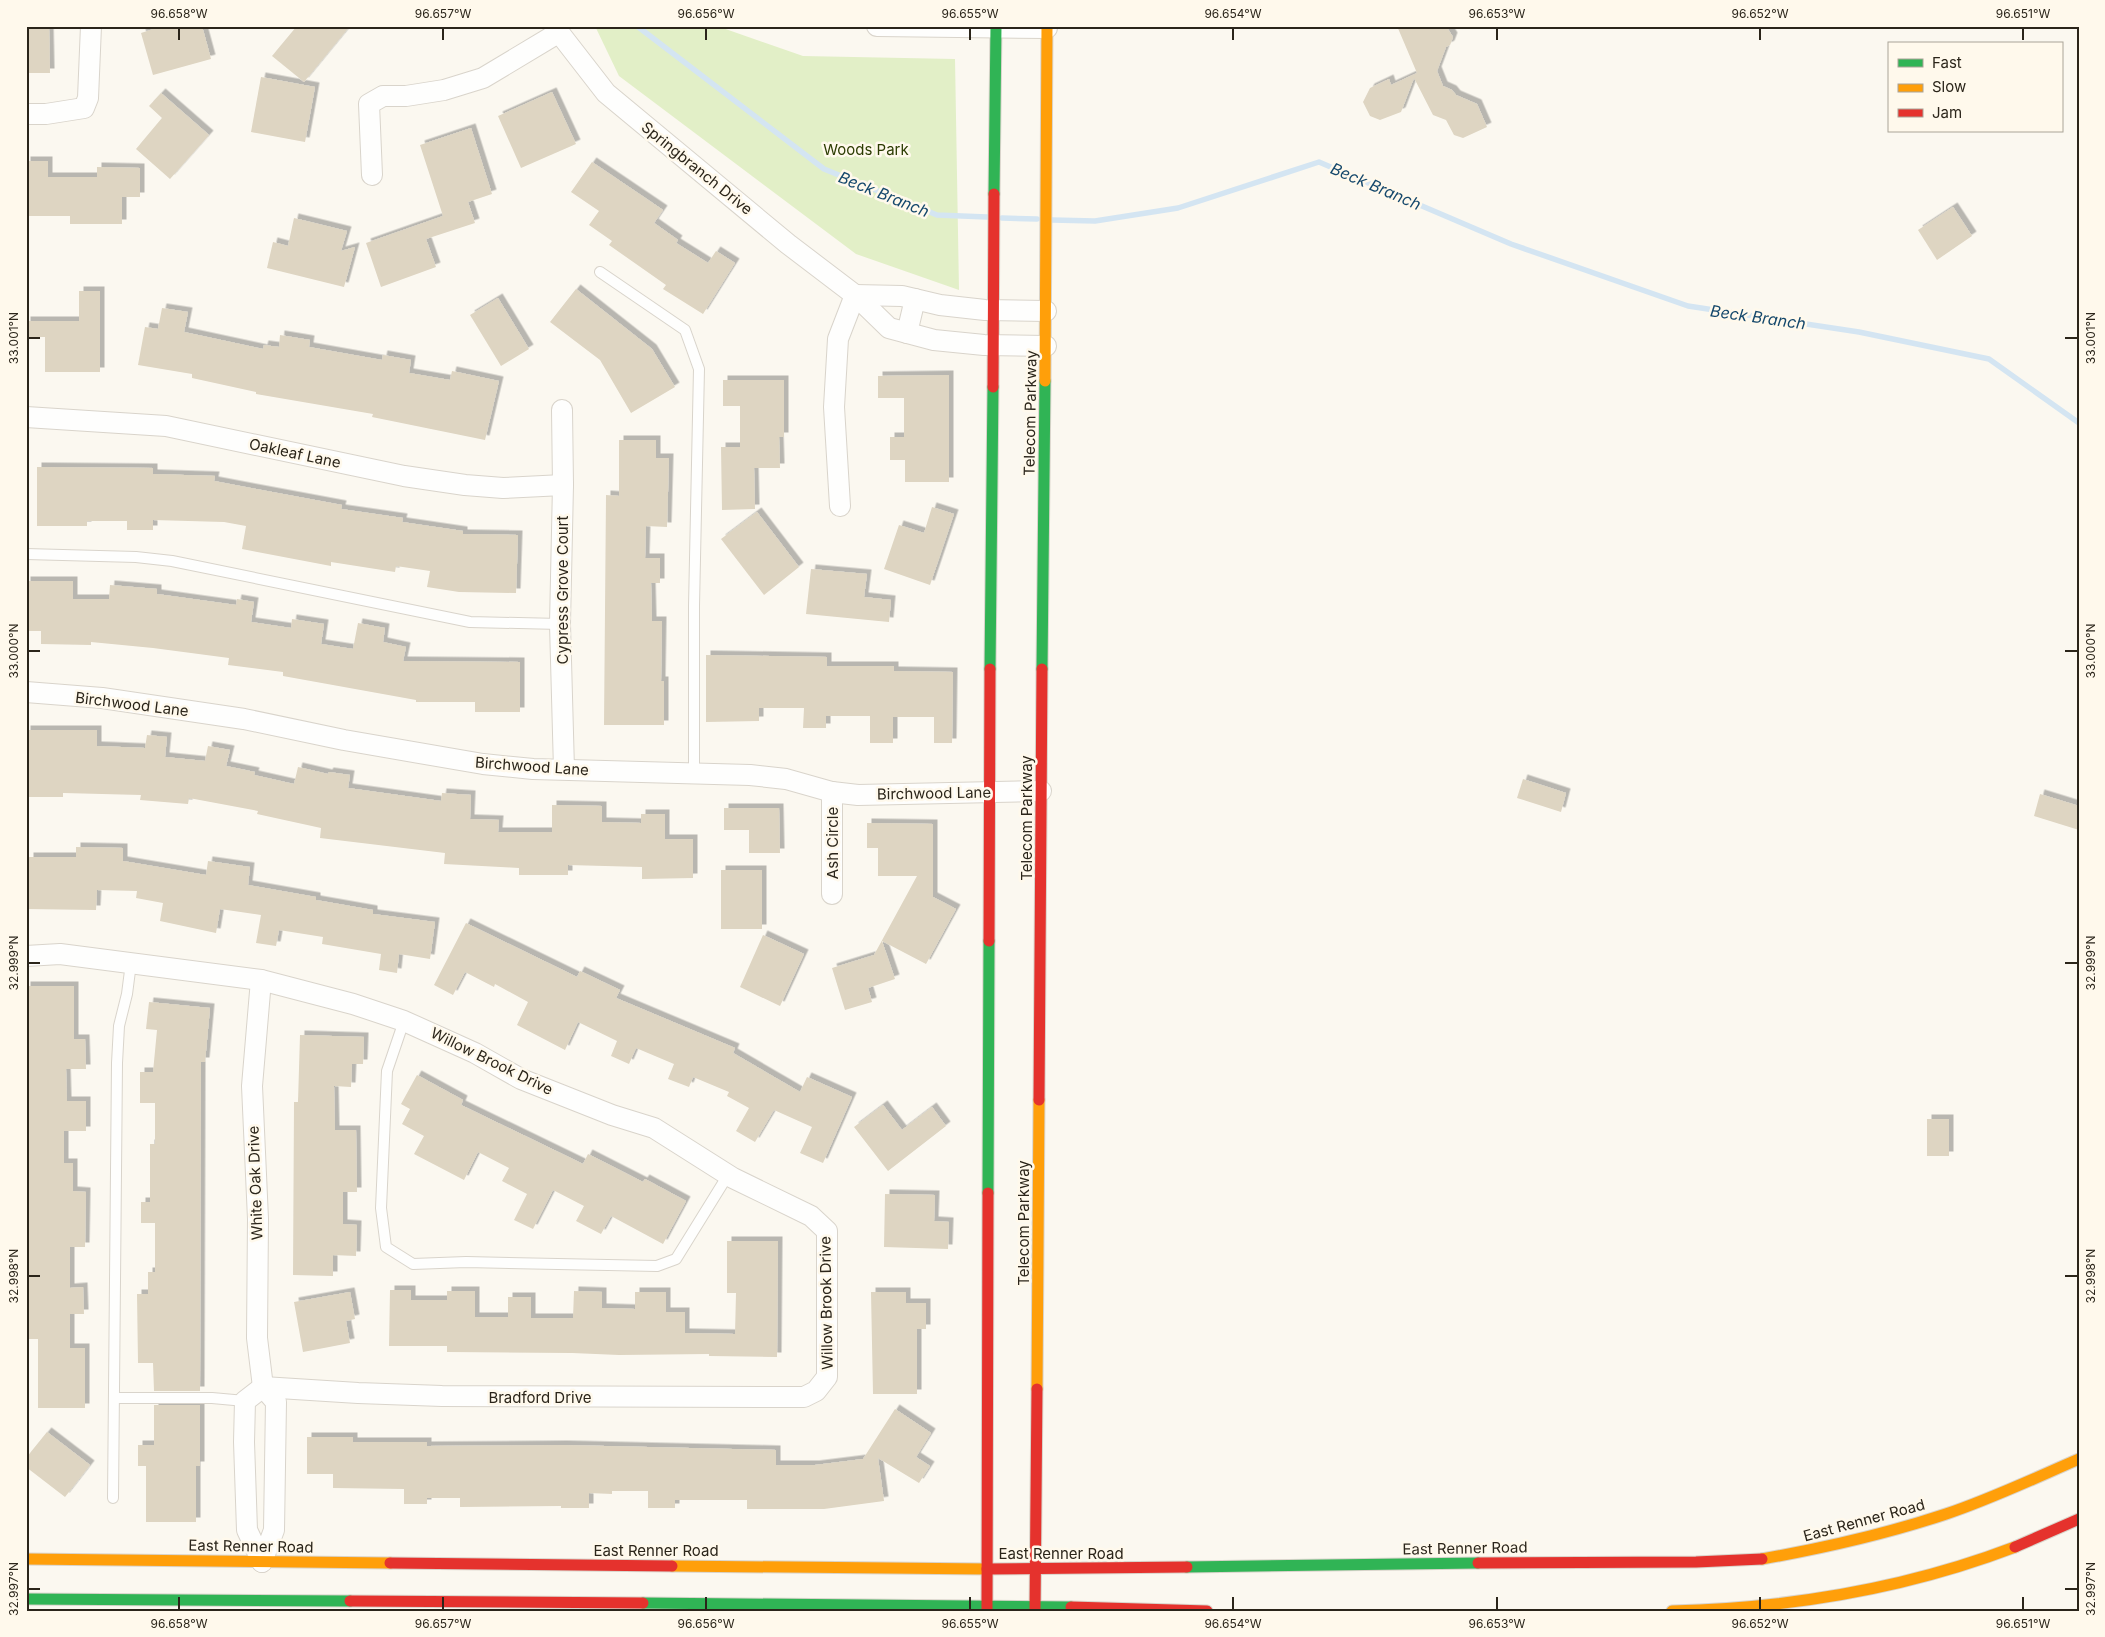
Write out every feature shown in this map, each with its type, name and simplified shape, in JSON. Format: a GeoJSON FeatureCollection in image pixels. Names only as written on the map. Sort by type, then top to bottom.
{"type":"FeatureCollection","features":[{"type":"Feature","properties":{"kind":"main road"},"geometry":{"type":"LineString","coordinates":[[987,1608],[989,792],[996,27]]}},
{"type":"Feature","properties":{"kind":"main road","name":"Telecom Parkway"},"geometry":{"type":"LineString","coordinates":[[1035,1608],[1046,346],[1044,156],[1047,27]]}},
{"type":"Feature","properties":{"kind":"main road","name":"East Renner Road"},"geometry":{"type":"LineString","coordinates":[[26,1559],[262,1566],[986,1568],[1035,1570],[1518,1562],[1696,1562],[1760,1559],[1828,1547],[1946,1514],[2011,1489],[2079,1459]]}},
{"type":"Feature","properties":{"kind":"main road"},"geometry":{"type":"LineString","coordinates":[[1672,1611],[1771,1605],[1848,1595],[1915,1579],[2006,1550],[2079,1519]]}},
{"type":"Feature","properties":{"kind":"main road"},"geometry":{"type":"LineString","coordinates":[[26,1598],[452,1606],[1035,1608],[1207,1611]]}},
{"type":"Feature","properties":{"kind":"street"},"geometry":{"type":"LineString","coordinates":[[26,114],[65,112],[84,108],[88,98],[91,26]]}},
{"type":"Feature","properties":{"kind":"street"},"geometry":{"type":"LineString","coordinates":[[877,26],[1047,27]]}},
{"type":"Feature","properties":{"kind":"street"},"geometry":{"type":"LineString","coordinates":[[372,175],[369,104],[383,96],[406,96],[444,90],[483,78],[556,30]]}},
{"type":"Feature","properties":{"kind":"street","name":"Springbranch Drive"},"geometry":{"type":"LineString","coordinates":[[556,30],[606,93],[788,244],[855,296],[888,328],[934,340],[1046,346]]}},
{"type":"Feature","properties":{"kind":"street"},"geometry":{"type":"LineString","coordinates":[[840,506],[834,407],[838,339],[855,296],[902,296],[940,306],[1046,311]]}},
{"type":"Feature","properties":{"kind":"street"},"geometry":{"type":"LineString","coordinates":[[907,333],[915,299]]}},
{"type":"Feature","properties":{"kind":"street","name":"Cypress Grove Court"},"geometry":{"type":"LineString","coordinates":[[562,410],[563,485],[560,624],[564,769]]}},
{"type":"Feature","properties":{"kind":"street","name":"Oakleaf Lane"},"geometry":{"type":"LineString","coordinates":[[26,417],[166,426],[404,476],[465,485],[502,488],[563,485]]}},
{"type":"Feature","properties":{"kind":"street","name":"Birchwood Lane"},"geometry":{"type":"LineString","coordinates":[[26,692],[102,698],[244,719],[344,740],[483,764],[564,769],[750,775],[786,779],[832,792],[858,795],[1041,791]]}},
{"type":"Feature","properties":{"kind":"street","name":"Ash Circle"},"geometry":{"type":"LineString","coordinates":[[832,792],[832,894]]}},
{"type":"Feature","properties":{"kind":"street","name":"Willow Brook Drive"},"geometry":{"type":"LineString","coordinates":[[26,956],[60,954],[261,980],[354,1004],[404,1021],[475,1053],[521,1079],[612,1115],[654,1128],[728,1175],[810,1216],[827,1232],[827,1376],[816,1391]]}},
{"type":"Feature","properties":{"kind":"street","name":"White Oak Drive"},"geometry":{"type":"LineString","coordinates":[[261,980],[252,1086],[258,1219],[257,1338],[263,1387],[276,1402],[274,1530],[262,1566]]}},
{"type":"Feature","properties":{"kind":"street"},"geometry":{"type":"LineString","coordinates":[[262,1566],[247,1530],[244,1442],[245,1401],[263,1387]]}},
{"type":"Feature","properties":{"kind":"street","name":"Bradford Drive"},"geometry":{"type":"LineString","coordinates":[[263,1387],[358,1393],[522,1397],[796,1398],[804,1397],[816,1391]]}},
{"type":"Feature","properties":{"kind":"lane"},"geometry":{"type":"LineString","coordinates":[[600,272],[685,330],[699,369],[694,606],[694,773]]}},
{"type":"Feature","properties":{"kind":"lane"},"geometry":{"type":"LineString","coordinates":[[26,554],[145,558],[180,563],[470,622],[560,624]]}},
{"type":"Feature","properties":{"kind":"lane"},"geometry":{"type":"LineString","coordinates":[[113,1498],[118,1044],[119,1026],[127,994],[131,963]]}},
{"type":"Feature","properties":{"kind":"lane"},"geometry":{"type":"LineString","coordinates":[[404,1021],[387,1071],[381,1208],[386,1248],[413,1264],[466,1262],[657,1266],[676,1259],[728,1175]]}},
{"type":"Feature","properties":{"kind":"lane"},"geometry":{"type":"LineString","coordinates":[[114,1398],[212,1398],[245,1401]]}},
{"type":"Feature","properties":{"kind":"green space","name":"Woods Park"},"geometry":{"type":"Polygon","coordinates":[[[595,26],[717,26],[803,56],[955,59],[959,290],[856,254],[619,76],[595,26]]]}},
{"type":"Feature","properties":{"kind":"building"},"geometry":{"type":"Polygon","coordinates":[[[26,26],[49,26],[50,73],[26,73],[26,26]]]}},
{"type":"Feature","properties":{"kind":"building"},"geometry":{"type":"Polygon","coordinates":[[[163,26],[202,26],[211,59],[153,75],[141,33],[163,26]]]}},
{"type":"Feature","properties":{"kind":"building"},"geometry":{"type":"Polygon","coordinates":[[[297,26],[350,26],[304,82],[272,56],[297,26]]]}},
{"type":"Feature","properties":{"kind":"building"},"geometry":{"type":"Polygon","coordinates":[[[1397,26],[1446,26],[1453,37],[1450,45],[1446,47],[1437,71],[1443,86],[1452,90],[1456,95],[1477,104],[1487,127],[1463,138],[1454,135],[1446,120],[1433,115],[1414,78],[1401,112],[1380,120],[1370,116],[1363,102],[1370,88],[1389,79],[1391,85],[1417,73],[1397,26]]]}},
{"type":"Feature","properties":{"kind":"building"},"geometry":{"type":"Polygon","coordinates":[[[261,77],[315,87],[305,142],[251,132],[261,77]]]}},
{"type":"Feature","properties":{"kind":"building"},"geometry":{"type":"Polygon","coordinates":[[[552,92],[576,144],[521,168],[498,116],[552,92]]]}},
{"type":"Feature","properties":{"kind":"building"},"geometry":{"type":"Polygon","coordinates":[[[161,93],[209,135],[170,179],[136,149],[162,118],[149,106],[161,93]]]}},
{"type":"Feature","properties":{"kind":"building"},"geometry":{"type":"Polygon","coordinates":[[[471,128],[492,194],[468,202],[475,223],[426,239],[436,267],[381,287],[366,243],[443,216],[420,145],[471,128]]]}},
{"type":"Feature","properties":{"kind":"building"},"geometry":{"type":"Polygon","coordinates":[[[26,161],[48,161],[48,177],[97,177],[97,167],[140,168],[140,197],[122,197],[122,224],[70,224],[70,216],[26,216],[26,161]]]}},
{"type":"Feature","properties":{"kind":"building"},"geometry":{"type":"Polygon","coordinates":[[[592,162],[663,210],[654,223],[678,240],[676,243],[708,263],[716,251],[735,263],[703,314],[663,289],[666,285],[609,245],[612,241],[589,225],[599,211],[571,192],[592,162]]]}},
{"type":"Feature","properties":{"kind":"building"},"geometry":{"type":"Polygon","coordinates":[[[1953,207],[1972,236],[1937,260],[1918,230],[1953,207]]]}},
{"type":"Feature","properties":{"kind":"building"},"geometry":{"type":"Polygon","coordinates":[[[294,218],[347,231],[341,251],[355,247],[344,287],[267,268],[273,242],[288,246],[294,218]]]}},
{"type":"Feature","properties":{"kind":"building"},"geometry":{"type":"Polygon","coordinates":[[[576,289],[652,349],[675,387],[631,413],[600,360],[550,322],[576,289]]]}},
{"type":"Feature","properties":{"kind":"building"},"geometry":{"type":"Polygon","coordinates":[[[79,291],[100,291],[100,372],[45,372],[45,337],[26,337],[26,321],[79,321],[79,291]]]}},
{"type":"Feature","properties":{"kind":"building"},"geometry":{"type":"Polygon","coordinates":[[[498,298],[529,349],[501,366],[470,315],[498,298]]]}},
{"type":"Feature","properties":{"kind":"building"},"geometry":{"type":"Polygon","coordinates":[[[162,308],[188,312],[184,332],[263,349],[264,345],[279,347],[280,335],[310,340],[309,347],[382,360],[383,355],[411,360],[409,373],[450,380],[452,371],[499,381],[485,440],[372,417],[373,414],[256,394],[256,392],[192,378],[192,374],[138,365],[145,327],[158,329],[162,308]]]}},
{"type":"Feature","properties":{"kind":"building"},"geometry":{"type":"Polygon","coordinates":[[[949,375],[949,482],[905,482],[905,460],[890,460],[890,437],[904,437],[904,398],[878,398],[878,376],[949,375]]]}},
{"type":"Feature","properties":{"kind":"building"},"geometry":{"type":"Polygon","coordinates":[[[723,380],[784,380],[784,437],[779,437],[780,468],[754,468],[755,509],[722,510],[721,447],[740,447],[740,406],[723,406],[723,380]]]}},
{"type":"Feature","properties":{"kind":"building"},"geometry":{"type":"Polygon","coordinates":[[[619,440],[656,440],[656,458],[669,458],[667,527],[646,526],[645,558],[660,558],[660,583],[651,583],[652,621],[662,621],[661,681],[664,681],[664,725],[604,725],[606,495],[619,496],[619,440]]]}},
{"type":"Feature","properties":{"kind":"building"},"geometry":{"type":"Polygon","coordinates":[[[37,467],[153,468],[153,474],[215,476],[214,481],[342,505],[341,509],[403,518],[402,522],[463,531],[463,534],[518,535],[516,593],[459,592],[427,587],[430,571],[396,566],[395,572],[331,562],[331,566],[242,549],[246,526],[224,522],[153,520],[153,530],[127,530],[127,521],[87,521],[87,526],[37,526],[37,467]]]}},
{"type":"Feature","properties":{"kind":"building"},"geometry":{"type":"Polygon","coordinates":[[[932,507],[954,514],[930,585],[884,569],[899,525],[924,533],[932,507]]]}},
{"type":"Feature","properties":{"kind":"building"},"geometry":{"type":"Polygon","coordinates":[[[757,512],[799,567],[764,595],[721,539],[757,512]]]}},
{"type":"Feature","properties":{"kind":"building"},"geometry":{"type":"Polygon","coordinates":[[[811,569],[867,574],[864,597],[891,600],[889,622],[806,614],[811,569]]]}},
{"type":"Feature","properties":{"kind":"building"},"geometry":{"type":"Polygon","coordinates":[[[26,581],[73,581],[73,599],[109,599],[110,585],[157,589],[157,594],[236,605],[237,599],[254,602],[251,622],[291,628],[292,619],[324,624],[321,644],[353,649],[358,623],[385,628],[383,642],[406,647],[403,661],[520,662],[520,712],[475,712],[475,702],[416,702],[416,700],[283,676],[283,672],[228,665],[229,658],[91,642],[91,645],[41,644],[41,631],[26,631],[26,581]]]}},
{"type":"Feature","properties":{"kind":"building"},"geometry":{"type":"Polygon","coordinates":[[[706,655],[827,657],[827,666],[894,666],[894,671],[953,672],[952,743],[934,743],[934,717],[893,717],[893,743],[870,743],[870,716],[826,716],[826,728],[803,728],[804,708],[759,708],[759,721],[706,722],[706,655]]]}},
{"type":"Feature","properties":{"kind":"building"},"geometry":{"type":"Polygon","coordinates":[[[26,730],[97,730],[97,746],[145,748],[147,735],[167,737],[165,757],[205,761],[208,746],[230,750],[226,766],[255,772],[254,775],[294,784],[298,767],[328,774],[329,772],[350,775],[348,788],[441,801],[442,793],[471,795],[470,819],[499,820],[498,832],[552,832],[552,805],[602,806],[602,822],[641,823],[641,814],[665,814],[665,839],[693,839],[693,878],[642,879],[642,867],[568,865],[568,875],[519,875],[519,868],[444,864],[445,853],[320,838],[321,828],[257,814],[258,811],[189,798],[188,804],[140,800],[141,795],[63,793],[63,797],[26,797],[26,730]]]}},
{"type":"Feature","properties":{"kind":"building"},"geometry":{"type":"Polygon","coordinates":[[[1523,779],[1566,793],[1561,812],[1517,798],[1523,779]]]}},
{"type":"Feature","properties":{"kind":"building"},"geometry":{"type":"Polygon","coordinates":[[[2040,794],[2079,806],[2079,830],[2034,816],[2040,794]]]}},
{"type":"Feature","properties":{"kind":"building"},"geometry":{"type":"Polygon","coordinates":[[[724,808],[779,808],[780,853],[749,853],[749,830],[724,830],[724,808]]]}},
{"type":"Feature","properties":{"kind":"building"},"geometry":{"type":"Polygon","coordinates":[[[867,823],[933,824],[933,897],[956,909],[926,964],[882,941],[895,979],[868,988],[872,1002],[845,1010],[832,968],[874,955],[917,876],[878,876],[878,848],[867,848],[867,823]]]}},
{"type":"Feature","properties":{"kind":"building"},"geometry":{"type":"Polygon","coordinates":[[[76,847],[123,848],[123,861],[206,875],[208,861],[250,867],[248,885],[316,897],[316,900],[373,910],[373,914],[435,922],[430,959],[399,954],[397,973],[379,970],[381,954],[322,944],[323,937],[279,930],[276,946],[256,943],[261,915],[220,909],[216,933],[160,921],[163,903],[136,898],[137,891],[97,890],[96,910],[26,909],[26,881],[29,881],[29,857],[76,857],[76,847]]]}},
{"type":"Feature","properties":{"kind":"building"},"geometry":{"type":"Polygon","coordinates":[[[721,870],[762,870],[762,929],[721,929],[721,870]]]}},
{"type":"Feature","properties":{"kind":"building"},"geometry":{"type":"Polygon","coordinates":[[[466,923],[577,977],[580,971],[620,990],[616,998],[735,1048],[733,1053],[800,1092],[807,1077],[852,1097],[823,1163],[800,1153],[812,1127],[774,1110],[755,1142],[736,1131],[749,1108],[727,1096],[729,1092],[693,1077],[689,1087],[668,1079],[674,1064],[636,1048],[629,1064],[611,1056],[617,1041],[578,1022],[565,1050],[517,1025],[528,1002],[495,984],[494,987],[465,972],[453,995],[434,985],[466,923]]]}},
{"type":"Feature","properties":{"kind":"building"},"geometry":{"type":"Polygon","coordinates":[[[763,935],[804,954],[780,1006],[740,987],[763,935]]]}},
{"type":"Feature","properties":{"kind":"building"},"geometry":{"type":"Polygon","coordinates":[[[26,986],[74,986],[74,1039],[85,1039],[86,1069],[66,1069],[67,1101],[86,1101],[86,1131],[64,1131],[64,1163],[73,1163],[73,1191],[86,1192],[85,1247],[70,1247],[70,1288],[83,1287],[84,1314],[70,1314],[70,1348],[85,1348],[85,1408],[38,1408],[38,1339],[26,1339],[26,986]]]}},
{"type":"Feature","properties":{"kind":"building"},"geometry":{"type":"Polygon","coordinates":[[[149,1002],[210,1008],[205,1062],[201,1062],[200,1391],[154,1391],[153,1363],[138,1363],[137,1294],[148,1294],[148,1272],[155,1272],[155,1223],[141,1223],[141,1202],[150,1202],[150,1144],[155,1144],[155,1103],[140,1103],[140,1072],[153,1072],[157,1030],[146,1029],[149,1002]]]}},
{"type":"Feature","properties":{"kind":"building"},"geometry":{"type":"Polygon","coordinates":[[[300,1035],[364,1037],[363,1064],[352,1064],[351,1087],[334,1086],[335,1130],[356,1130],[357,1192],[343,1192],[343,1224],[357,1225],[356,1256],[333,1255],[333,1276],[293,1275],[294,1102],[298,1102],[300,1035]]]}},
{"type":"Feature","properties":{"kind":"building"},"geometry":{"type":"Polygon","coordinates":[[[417,1075],[463,1100],[461,1105],[583,1164],[588,1154],[643,1182],[645,1179],[686,1201],[663,1244],[611,1216],[601,1234],[576,1221],[584,1206],[553,1190],[533,1229],[514,1220],[527,1194],[502,1181],[509,1168],[478,1152],[464,1180],[414,1154],[424,1136],[402,1124],[410,1109],[401,1104],[417,1075]]]}},
{"type":"Feature","properties":{"kind":"building"},"geometry":{"type":"Polygon","coordinates":[[[883,1105],[902,1130],[932,1107],[946,1126],[888,1171],[854,1127],[883,1105]]]}},
{"type":"Feature","properties":{"kind":"building"},"geometry":{"type":"Polygon","coordinates":[[[1927,1119],[1949,1119],[1949,1156],[1927,1156],[1927,1119]]]}},
{"type":"Feature","properties":{"kind":"building"},"geometry":{"type":"Polygon","coordinates":[[[885,1194],[935,1195],[934,1221],[949,1222],[948,1249],[884,1247],[885,1194]]]}},
{"type":"Feature","properties":{"kind":"building"},"geometry":{"type":"Polygon","coordinates":[[[727,1241],[778,1241],[777,1357],[709,1356],[709,1354],[619,1355],[447,1352],[447,1346],[389,1346],[390,1290],[411,1290],[411,1300],[447,1300],[447,1291],[475,1291],[475,1317],[508,1317],[508,1297],[531,1297],[531,1318],[573,1318],[574,1291],[602,1292],[602,1308],[635,1309],[635,1292],[666,1292],[666,1312],[685,1312],[685,1333],[735,1334],[736,1293],[727,1293],[727,1241]]]}},
{"type":"Feature","properties":{"kind":"building"},"geometry":{"type":"Polygon","coordinates":[[[350,1292],[355,1319],[346,1321],[350,1343],[303,1352],[294,1302],[350,1292]]]}},
{"type":"Feature","properties":{"kind":"building"},"geometry":{"type":"Polygon","coordinates":[[[871,1292],[906,1292],[906,1303],[926,1303],[926,1329],[917,1329],[917,1394],[873,1394],[871,1292]]]}},
{"type":"Feature","properties":{"kind":"building"},"geometry":{"type":"Polygon","coordinates":[[[154,1405],[200,1405],[200,1466],[196,1466],[196,1522],[146,1522],[146,1466],[138,1466],[138,1445],[154,1445],[154,1405]]]}},
{"type":"Feature","properties":{"kind":"building"},"geometry":{"type":"Polygon","coordinates":[[[895,1409],[931,1433],[916,1457],[930,1466],[919,1483],[878,1458],[884,1501],[824,1509],[747,1509],[747,1500],[675,1500],[675,1508],[648,1508],[648,1491],[612,1491],[612,1494],[589,1493],[589,1508],[561,1508],[561,1506],[460,1507],[460,1498],[427,1498],[427,1504],[404,1504],[404,1489],[333,1488],[333,1474],[307,1474],[307,1437],[353,1437],[353,1442],[427,1442],[427,1446],[563,1445],[776,1450],[776,1465],[815,1465],[863,1459],[895,1409]]]}},
{"type":"Feature","properties":{"kind":"building"},"geometry":{"type":"Polygon","coordinates":[[[47,1432],[90,1465],[65,1497],[26,1467],[26,1458],[47,1432]]]}},
{"type":"Feature","properties":{"kind":"waterway","name":"Beck Branch"},"geometry":{"type":"LineString","coordinates":[[637,26],[824,169],[937,215],[987,217]]}},
{"type":"Feature","properties":{"kind":"waterway","name":"Beck Branch"},"geometry":{"type":"LineString","coordinates":[[1052,220],[1095,221],[1178,208],[1319,162],[1511,244],[1688,306],[1859,332],[1989,359],[2079,423]]}},
{"type":"Feature","properties":{"kind":"waterway","name":"Beck Branch"},"geometry":{"type":"LineString","coordinates":[[1002,218],[1037,219]]}},
{"type":"Feature","properties":{"kind":"traffic: fast"},"geometry":{"type":"LineString","coordinates":[[994,194],[996,26]]}},
{"type":"Feature","properties":{"kind":"traffic: fast"},"geometry":{"type":"LineString","coordinates":[[1042,669],[1045,381]]}},
{"type":"Feature","properties":{"kind":"traffic: fast"},"geometry":{"type":"LineString","coordinates":[[990,669],[993,387]]}},
{"type":"Feature","properties":{"kind":"traffic: fast"},"geometry":{"type":"LineString","coordinates":[[988,1193],[989,941]]}},
{"type":"Feature","properties":{"kind":"traffic: fast"},"geometry":{"type":"LineString","coordinates":[[1187,1567],[1478,1563]]}},
{"type":"Feature","properties":{"kind":"traffic: fast"},"geometry":{"type":"LineString","coordinates":[[26,1599],[350,1601]]}},
{"type":"Feature","properties":{"kind":"traffic: fast"},"geometry":{"type":"LineString","coordinates":[[643,1603],[1071,1607]]}},
{"type":"Feature","properties":{"kind":"traffic: slow"},"geometry":{"type":"LineString","coordinates":[[1045,381],[1047,26]]}},
{"type":"Feature","properties":{"kind":"traffic: slow"},"geometry":{"type":"LineString","coordinates":[[1037,1389],[1039,1100]]}},
{"type":"Feature","properties":{"kind":"traffic: slow"},"geometry":{"type":"LineString","coordinates":[[1762,1559],[1855,1540],[1946,1514],[1980,1502],[2079,1459]]}},
{"type":"Feature","properties":{"kind":"traffic: slow"},"geometry":{"type":"LineString","coordinates":[[1672,1611],[1759,1606],[1846,1594],[1931,1574],[2015,1547]]}},
{"type":"Feature","properties":{"kind":"traffic: slow"},"geometry":{"type":"LineString","coordinates":[[26,1559],[390,1563]]}},
{"type":"Feature","properties":{"kind":"traffic: slow"},"geometry":{"type":"LineString","coordinates":[[672,1566],[987,1569]]}},
{"type":"Feature","properties":{"kind":"traffic: jam"},"geometry":{"type":"LineString","coordinates":[[993,387],[994,194]]}},
{"type":"Feature","properties":{"kind":"traffic: jam"},"geometry":{"type":"LineString","coordinates":[[989,941],[990,669]]}},
{"type":"Feature","properties":{"kind":"traffic: jam"},"geometry":{"type":"LineString","coordinates":[[1039,1100],[1042,669]]}},
{"type":"Feature","properties":{"kind":"traffic: jam"},"geometry":{"type":"LineString","coordinates":[[987,1611],[988,1193]]}},
{"type":"Feature","properties":{"kind":"traffic: jam"},"geometry":{"type":"LineString","coordinates":[[1035,1611],[1037,1389]]}},
{"type":"Feature","properties":{"kind":"traffic: jam"},"geometry":{"type":"LineString","coordinates":[[2015,1547],[2079,1519]]}},
{"type":"Feature","properties":{"kind":"traffic: jam"},"geometry":{"type":"LineString","coordinates":[[1478,1563],[1696,1562],[1762,1559]]}},
{"type":"Feature","properties":{"kind":"traffic: jam"},"geometry":{"type":"LineString","coordinates":[[390,1563],[672,1566]]}},
{"type":"Feature","properties":{"kind":"traffic: jam"},"geometry":{"type":"LineString","coordinates":[[987,1569],[1187,1567]]}},
{"type":"Feature","properties":{"kind":"traffic: jam"},"geometry":{"type":"LineString","coordinates":[[350,1601],[643,1603]]}},
{"type":"Feature","properties":{"kind":"traffic: jam"},"geometry":{"type":"LineString","coordinates":[[1071,1607],[1207,1611]]}}]}
